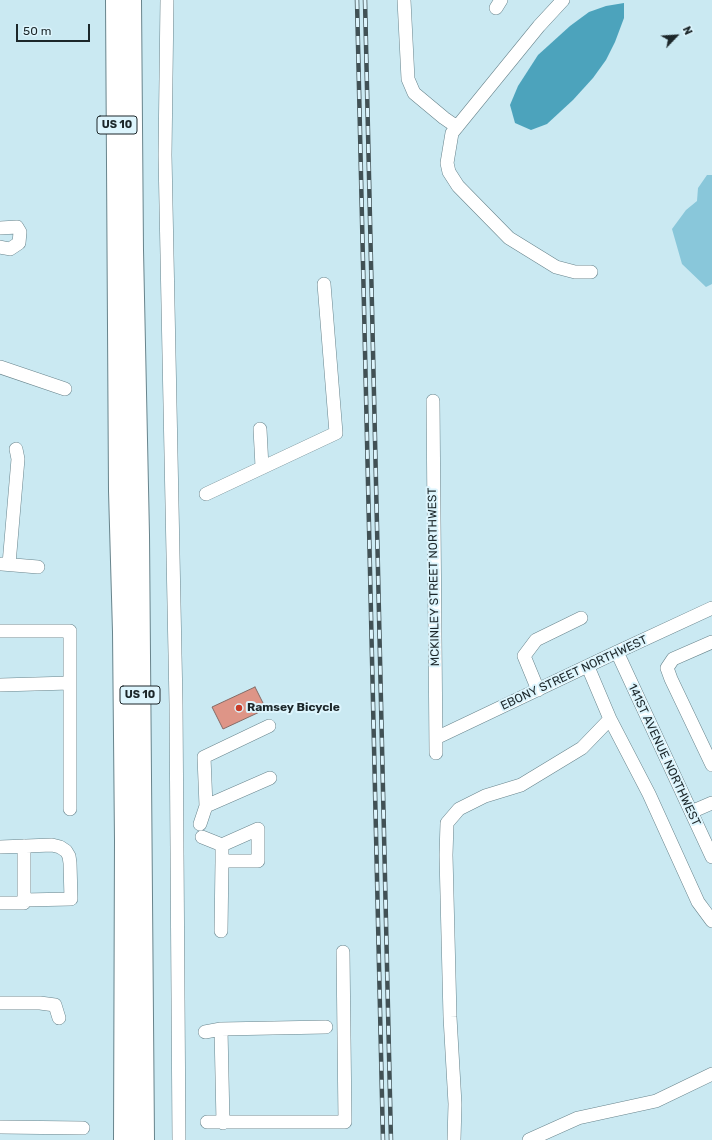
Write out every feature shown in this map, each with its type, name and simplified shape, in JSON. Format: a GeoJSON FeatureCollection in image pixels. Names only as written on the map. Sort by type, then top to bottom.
{"type":"FeatureCollection","features":[{"type":"Feature","properties":{"kind":"highway","name":"US 10"},"geometry":{"type":"LineString","coordinates":[[131,0],[133,258],[139,535],[144,1140]]}},
{"type":"Feature","properties":{"kind":"highway","name":"US 10"},"geometry":{"type":"LineString","coordinates":[[115,5],[119,483],[123,632],[124,1140]]}},
{"type":"Feature","properties":{"kind":"street"},"geometry":{"type":"LineString","coordinates":[[167,0],[165,155],[175,696],[179,1140]]}},
{"type":"Feature","properties":{"kind":"street"},"geometry":{"type":"LineString","coordinates":[[404,0],[408,79],[414,93],[444,118],[454,130]]}},
{"type":"Feature","properties":{"kind":"street"},"geometry":{"type":"LineString","coordinates":[[563,0],[539,26],[454,130],[447,163],[449,172],[458,186],[509,238],[556,267],[575,272],[591,272]]}},
{"type":"Feature","properties":{"kind":"street"},"geometry":{"type":"LineString","coordinates":[[0,228],[17,227],[20,232],[19,243],[10,248],[0,247]]}},
{"type":"Feature","properties":{"kind":"street"},"geometry":{"type":"LineString","coordinates":[[206,494],[336,433],[324,284]]}},
{"type":"Feature","properties":{"kind":"street"},"geometry":{"type":"LineString","coordinates":[[0,367],[65,389]]}},
{"type":"Feature","properties":{"kind":"street","name":"MCKINLEY STREET NORTHWEST"},"geometry":{"type":"LineString","coordinates":[[433,401],[436,753]]}},
{"type":"Feature","properties":{"kind":"street"},"geometry":{"type":"LineString","coordinates":[[260,429],[262,467]]}},
{"type":"Feature","properties":{"kind":"street"},"geometry":{"type":"LineString","coordinates":[[16,449],[18,459],[4,564],[38,567]]}},
{"type":"Feature","properties":{"kind":"street","name":"EBONY STREET NORTHWEST"},"geometry":{"type":"LineString","coordinates":[[436,738],[712,608]]}},
{"type":"Feature","properties":{"kind":"street"},"geometry":{"type":"LineString","coordinates":[[538,690],[524,656],[536,640],[581,618]]}},
{"type":"Feature","properties":{"kind":"street"},"geometry":{"type":"LineString","coordinates":[[0,631],[70,631],[70,809]]}},
{"type":"Feature","properties":{"kind":"street"},"geometry":{"type":"LineString","coordinates":[[712,642],[673,659],[667,668],[712,765]]}},
{"type":"Feature","properties":{"kind":"street","name":"141ST AVENUE NORTHWEST"},"geometry":{"type":"LineString","coordinates":[[617,652],[691,812],[709,842],[712,858]]}},
{"type":"Feature","properties":{"kind":"street"},"geometry":{"type":"LineString","coordinates":[[588,667],[610,719],[649,794],[698,902],[712,921]]}},
{"type":"Feature","properties":{"kind":"street"},"geometry":{"type":"LineString","coordinates":[[0,685],[70,683]]}},
{"type":"Feature","properties":{"kind":"street"},"geometry":{"type":"LineString","coordinates":[[454,1140],[455,1104],[450,1016],[446,855],[447,823],[459,810],[485,796],[521,785],[582,748],[610,719]]}},
{"type":"Feature","properties":{"kind":"street"},"geometry":{"type":"LineString","coordinates":[[222,845],[201,831],[206,806],[204,757],[269,726]]}},
{"type":"Feature","properties":{"kind":"street"},"geometry":{"type":"LineString","coordinates":[[206,806],[270,778]]}},
{"type":"Feature","properties":{"kind":"street"},"geometry":{"type":"LineString","coordinates":[[691,812],[712,803]]}},
{"type":"Feature","properties":{"kind":"street"},"geometry":{"type":"LineString","coordinates":[[222,845],[258,829],[258,861],[222,861]]}},
{"type":"Feature","properties":{"kind":"street"},"geometry":{"type":"LineString","coordinates":[[0,846],[52,845],[60,847],[66,851],[70,863],[71,899],[24,900],[24,903],[0,903]]}},
{"type":"Feature","properties":{"kind":"street"},"geometry":{"type":"LineString","coordinates":[[221,931],[222,845]]}},
{"type":"Feature","properties":{"kind":"street"},"geometry":{"type":"LineString","coordinates":[[24,846],[24,900]]}},
{"type":"Feature","properties":{"kind":"street"},"geometry":{"type":"LineString","coordinates":[[207,1122],[345,1122],[343,952]]}},
{"type":"Feature","properties":{"kind":"street"},"geometry":{"type":"LineString","coordinates":[[0,1003],[40,1003],[55,1005],[59,1018]]}},
{"type":"Feature","properties":{"kind":"street"},"geometry":{"type":"LineString","coordinates":[[221,1028],[223,1123]]}},
{"type":"Feature","properties":{"kind":"street"},"geometry":{"type":"LineString","coordinates":[[205,1032],[221,1028],[326,1028]]}},
{"type":"Feature","properties":{"kind":"street"},"geometry":{"type":"LineString","coordinates":[[529,1140],[578,1118],[656,1101],[712,1074]]}},
{"type":"Feature","properties":{"kind":"street"},"geometry":{"type":"LineString","coordinates":[[0,1127],[83,1128]]}},
{"type":"Feature","properties":{"kind":"shaded area"},"geometry":{"type":"Polygon","coordinates":[[[624,3],[624,18],[615,42],[606,60],[593,78],[573,100],[547,124],[531,130],[515,123],[510,105],[518,86],[538,55],[570,26],[589,12],[606,6],[624,3]]]}},
{"type":"Feature","properties":{"kind":"shaded area"},"geometry":{"type":"Polygon","coordinates":[[[707,175],[712,175],[712,284],[706,287],[682,264],[672,229],[686,210],[697,201],[698,188],[707,175]]]}},
{"type":"Feature","properties":{"kind":"building","name":"Ramsey Bicycle"},"geometry":{"type":"Polygon","coordinates":[[[255,687],[266,709],[223,729],[212,707],[255,687]]]}},
{"type":"Feature","properties":{"kind":"railway"},"geometry":{"type":"LineString","coordinates":[[357,0],[383,1140]]}},
{"type":"Feature","properties":{"kind":"railway"},"geometry":{"type":"LineString","coordinates":[[365,0],[391,1140]]}},
{"type":"Feature","properties":{"kind":"place","name":"Ramsey Bicycle"},"geometry":{"type":"Point","coordinates":[239,708]}}]}
